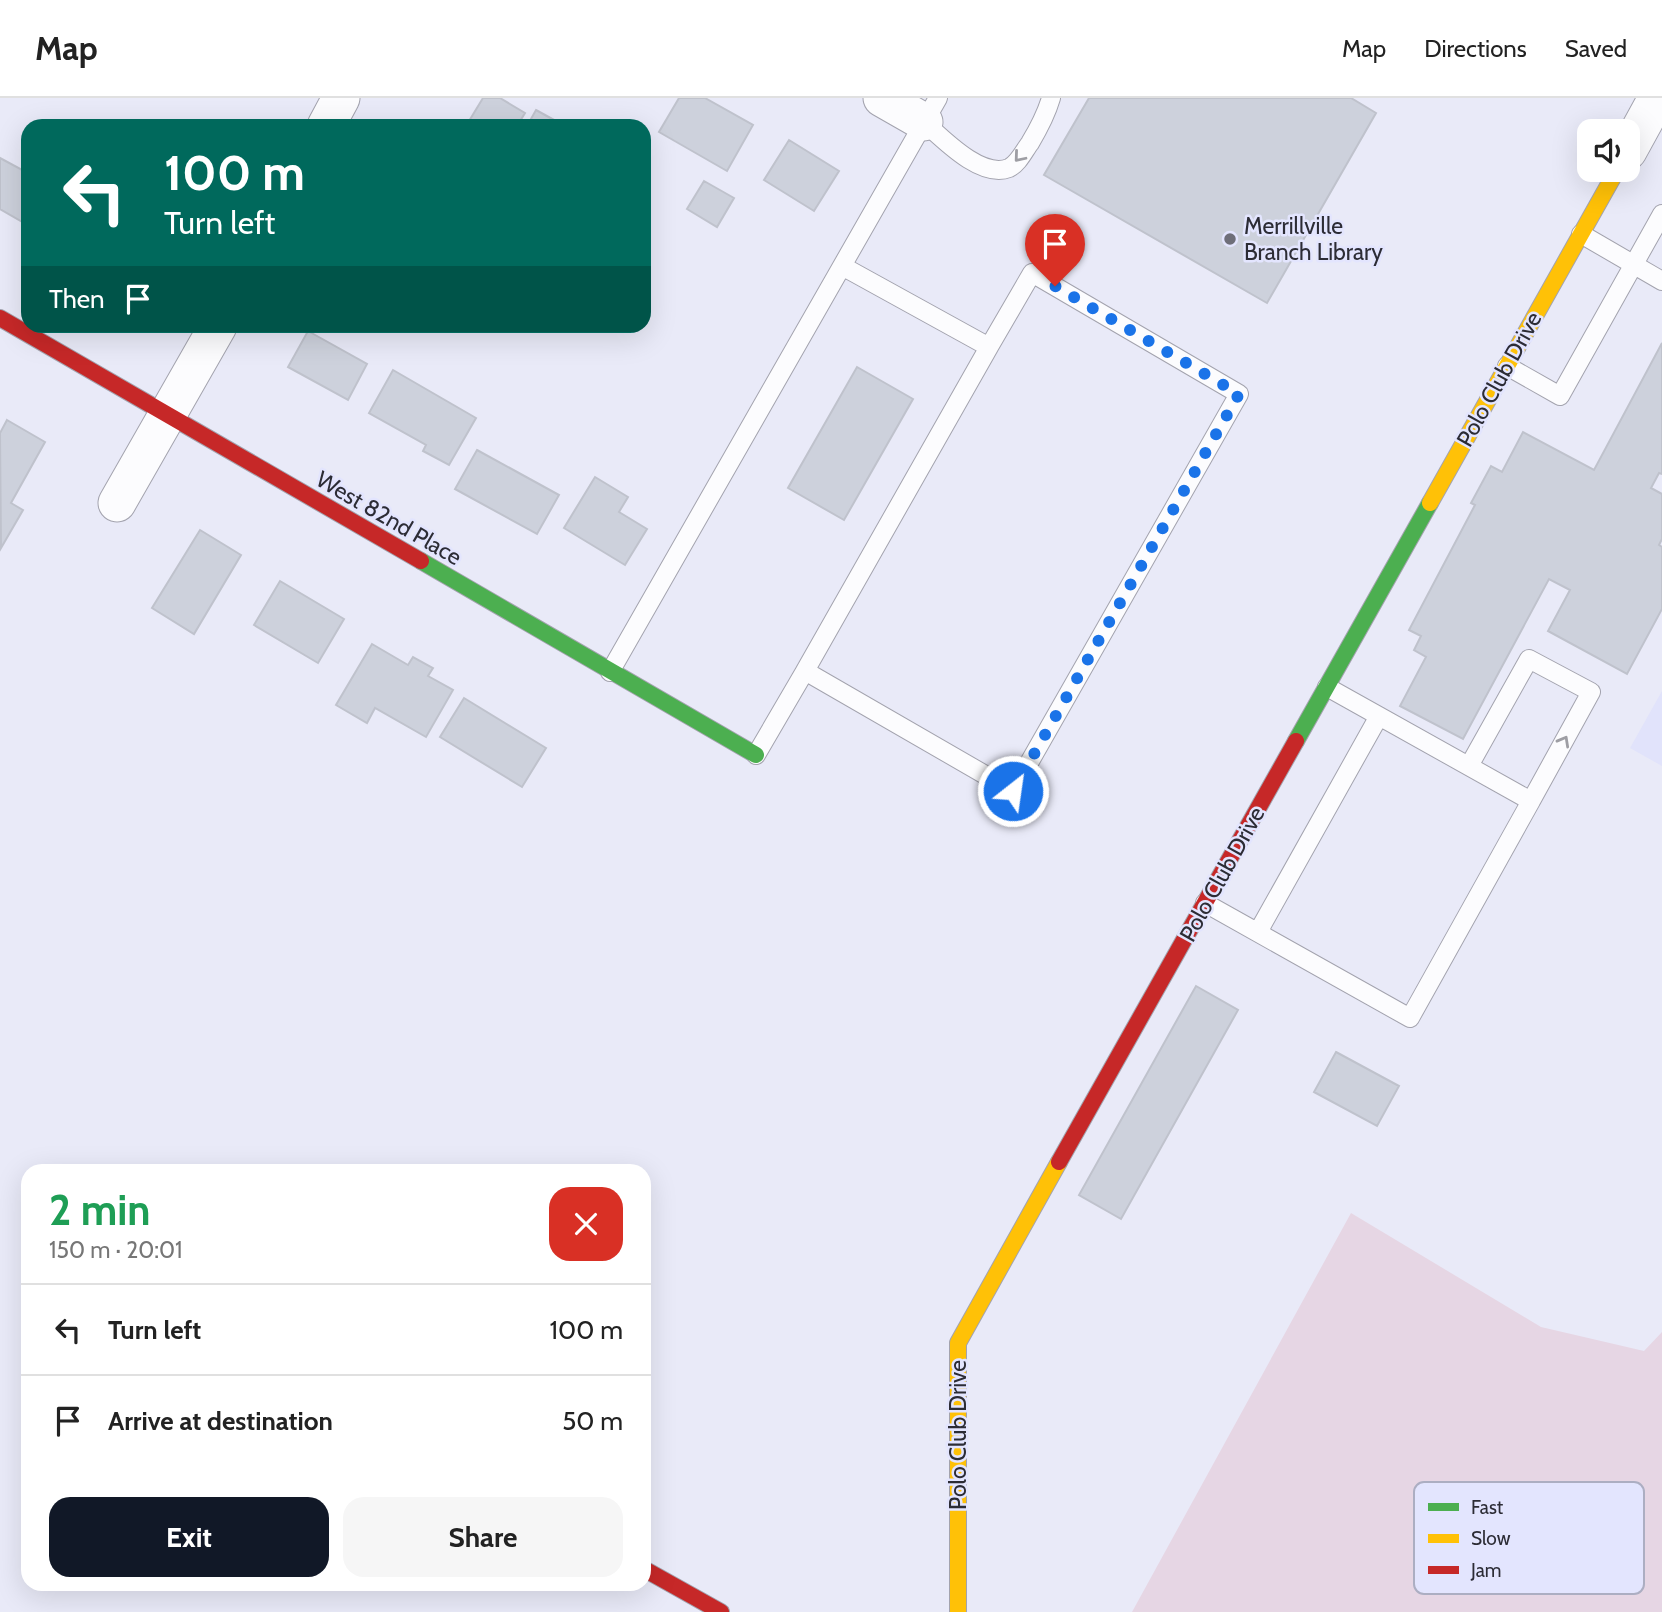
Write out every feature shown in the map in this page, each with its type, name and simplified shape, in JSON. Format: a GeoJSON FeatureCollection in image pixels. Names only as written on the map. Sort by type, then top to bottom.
{"type":"FeatureCollection","features":[{"type":"Feature","properties":{"kind":"street"},"geometry":{"type":"LineString","coordinates":[[330,119],[341,98]]}},
{"type":"Feature","properties":{"kind":"street"},"geometry":{"type":"LineString","coordinates":[[882,98],[931,110]]}},
{"type":"Feature","properties":{"kind":"street"},"geometry":{"type":"LineString","coordinates":[[1640,129],[1657,98]]}},
{"type":"Feature","properties":{"kind":"street","name":"Polo Club Drive"},"geometry":{"type":"LineString","coordinates":[[958,1612],[958,1343],[1610,182]]}},
{"type":"Feature","properties":{"kind":"street","name":"West 82nd Place"},"geometry":{"type":"LineString","coordinates":[[0,318],[21,330]]}},
{"type":"Feature","properties":{"kind":"street","name":"West 82nd Place"},"geometry":{"type":"LineString","coordinates":[[26,333],[756,755]]}},
{"type":"Feature","properties":{"kind":"street"},"geometry":{"type":"LineString","coordinates":[[117,503],[214,333]]}},
{"type":"Feature","properties":{"kind":"street"},"geometry":{"type":"LineString","coordinates":[[651,1573],[721,1612]]}},
{"type":"Feature","properties":{"kind":"lane"},"geometry":{"type":"LineString","coordinates":[[610,672],[931,110],[964,157],[993,169],[1009,168],[1019,159],[1045,119],[1051,98]]}},
{"type":"Feature","properties":{"kind":"lane"},"geometry":{"type":"LineString","coordinates":[[1507,366],[1560,396],[1662,214]]}},
{"type":"Feature","properties":{"kind":"lane"},"geometry":{"type":"LineString","coordinates":[[1581,234],[1662,281]]}},
{"type":"Feature","properties":{"kind":"lane"},"geometry":{"type":"LineString","coordinates":[[842,266],[989,347]]}},
{"type":"Feature","properties":{"kind":"lane"},"geometry":{"type":"LineString","coordinates":[[756,755],[1032,273],[1239,394],[1013,791],[805,671]]}},
{"type":"Feature","properties":{"kind":"lane"},"geometry":{"type":"LineString","coordinates":[[1205,903],[1410,1018],[1591,692],[1529,659],[1469,766]]}},
{"type":"Feature","properties":{"kind":"lane"},"geometry":{"type":"LineString","coordinates":[[1326,687],[1531,801]]}},
{"type":"Feature","properties":{"kind":"lane"},"geometry":{"type":"LineString","coordinates":[[1258,932],[1379,716]]}},
{"type":"Feature","properties":{"kind":"shaded area"},"geometry":{"type":"Polygon","coordinates":[[[1662,691],[1662,766],[1630,748],[1662,691]]]}},
{"type":"Feature","properties":{"kind":"shaded area"},"geometry":{"type":"Polygon","coordinates":[[[1351,1213],[1541,1327],[1644,1351],[1662,1332],[1662,1612],[1132,1612],[1351,1213]]]}},
{"type":"Feature","properties":{"kind":"building"},"geometry":{"type":"Polygon","coordinates":[[[483,98],[500,98],[525,113],[521,119],[470,119],[483,98]]]}},
{"type":"Feature","properties":{"kind":"building"},"geometry":{"type":"Polygon","coordinates":[[[679,98],[705,98],[753,125],[727,171],[659,132],[679,98]]]}},
{"type":"Feature","properties":{"kind":"building","name":"Merrillville Branch Library"},"geometry":{"type":"Polygon","coordinates":[[[1089,98],[1351,98],[1376,113],[1267,303],[1044,175],[1089,98]]]}},
{"type":"Feature","properties":{"kind":"building"},"geometry":{"type":"Polygon","coordinates":[[[536,110],[552,119],[531,119],[536,110]]]}},
{"type":"Feature","properties":{"kind":"building"},"geometry":{"type":"Polygon","coordinates":[[[789,140],[839,171],[814,211],[764,180],[789,140]]]}},
{"type":"Feature","properties":{"kind":"building"},"geometry":{"type":"Polygon","coordinates":[[[0,158],[21,169],[21,221],[0,209],[0,158]]]}},
{"type":"Feature","properties":{"kind":"building"},"geometry":{"type":"Polygon","coordinates":[[[704,181],[734,198],[717,227],[687,209],[704,181]]]}},
{"type":"Feature","properties":{"kind":"building"},"geometry":{"type":"Polygon","coordinates":[[[307,333],[312,333],[367,364],[348,400],[288,367],[307,333]]]}},
{"type":"Feature","properties":{"kind":"building"},"geometry":{"type":"Polygon","coordinates":[[[1662,343],[1662,474],[1659,473],[1651,488],[1662,494],[1662,539],[1659,545],[1662,547],[1662,609],[1627,674],[1548,631],[1570,590],[1549,579],[1463,739],[1400,706],[1426,657],[1414,650],[1421,636],[1409,630],[1475,505],[1471,503],[1491,466],[1502,472],[1523,432],[1594,470],[1662,343]]]}},
{"type":"Feature","properties":{"kind":"building"},"geometry":{"type":"Polygon","coordinates":[[[857,367],[913,399],[844,520],[788,488],[857,367]]]}},
{"type":"Feature","properties":{"kind":"building"},"geometry":{"type":"Polygon","coordinates":[[[393,370],[476,418],[449,465],[423,451],[426,445],[369,413],[393,370]]]}},
{"type":"Feature","properties":{"kind":"building"},"geometry":{"type":"Polygon","coordinates":[[[7,420],[45,442],[11,503],[23,510],[1,548],[0,433],[7,420]]]}},
{"type":"Feature","properties":{"kind":"building"},"geometry":{"type":"Polygon","coordinates":[[[477,450],[559,495],[537,534],[455,489],[477,450]]]}},
{"type":"Feature","properties":{"kind":"building"},"geometry":{"type":"Polygon","coordinates":[[[595,477],[628,497],[619,512],[647,529],[625,565],[564,528],[595,477]]]}},
{"type":"Feature","properties":{"kind":"building"},"geometry":{"type":"Polygon","coordinates":[[[200,530],[241,555],[194,634],[152,608],[200,530]]]}},
{"type":"Feature","properties":{"kind":"building"},"geometry":{"type":"Polygon","coordinates":[[[280,581],[344,619],[318,663],[254,625],[280,581]]]}},
{"type":"Feature","properties":{"kind":"building"},"geometry":{"type":"Polygon","coordinates":[[[372,644],[408,665],[413,657],[433,668],[428,676],[453,690],[426,737],[375,708],[367,723],[336,705],[372,644]]]}},
{"type":"Feature","properties":{"kind":"building"},"geometry":{"type":"Polygon","coordinates":[[[464,698],[546,748],[522,787],[440,737],[464,698]]]}},
{"type":"Feature","properties":{"kind":"building"},"geometry":{"type":"Polygon","coordinates":[[[1196,986],[1238,1010],[1121,1219],[1079,1195],[1196,986]]]}},
{"type":"Feature","properties":{"kind":"building"},"geometry":{"type":"Polygon","coordinates":[[[1336,1052],[1399,1086],[1377,1126],[1314,1092],[1336,1052]]]}},
{"type":"Feature","properties":{"kind":"traffic: fast"},"geometry":{"type":"LineString","coordinates":[[1296,741],[1430,503]]}},
{"type":"Feature","properties":{"kind":"traffic: fast"},"geometry":{"type":"LineString","coordinates":[[421,561],[756,755]]}},
{"type":"Feature","properties":{"kind":"traffic: slow"},"geometry":{"type":"LineString","coordinates":[[1430,503],[1610,182]]}},
{"type":"Feature","properties":{"kind":"traffic: slow"},"geometry":{"type":"LineString","coordinates":[[958,1612],[958,1343],[1059,1162]]}},
{"type":"Feature","properties":{"kind":"traffic: jam"},"geometry":{"type":"LineString","coordinates":[[0,318],[21,330]]}},
{"type":"Feature","properties":{"kind":"traffic: jam"},"geometry":{"type":"LineString","coordinates":[[26,333],[421,561]]}},
{"type":"Feature","properties":{"kind":"traffic: jam"},"geometry":{"type":"LineString","coordinates":[[1059,1162],[1296,741]]}},
{"type":"Feature","properties":{"kind":"traffic: jam"},"geometry":{"type":"LineString","coordinates":[[651,1573],[721,1612]]}},
{"type":"Feature","properties":{"kind":"place","name":"Merrillville Branch Library"},"geometry":{"type":"Point","coordinates":[1230,239]}},
{"type":"Feature","properties":{"kind":"route"},"geometry":{"type":"LineString","coordinates":[[1013,791],[1239,394],[1055,286]]}}]}
